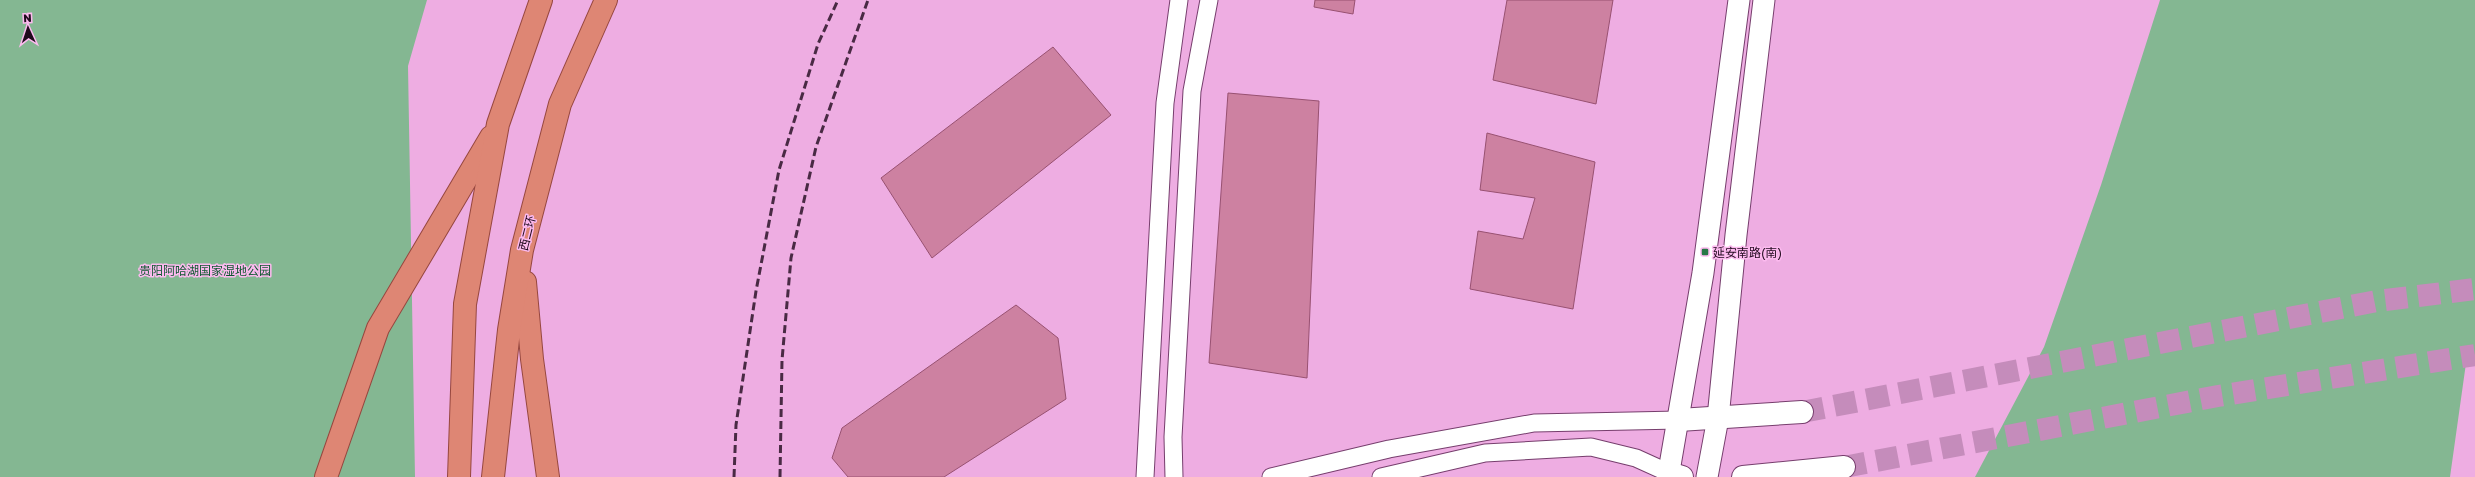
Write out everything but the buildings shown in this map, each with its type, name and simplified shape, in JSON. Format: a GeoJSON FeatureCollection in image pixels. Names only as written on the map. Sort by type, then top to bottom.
{"type":"FeatureCollection","features":[{"type":"Feature","properties":{"kind":"highway"},"geometry":{"type":"LineString","coordinates":[[459,477],[465,304],[498,124],[541,0]]}},
{"type":"Feature","properties":{"kind":"highway","name":"西二环"},"geometry":{"type":"LineString","coordinates":[[493,477],[509,330],[522,250],[560,104],[606,0]]}},
{"type":"Feature","properties":{"kind":"highway"},"geometry":{"type":"LineString","coordinates":[[326,477],[378,328],[498,124]]}},
{"type":"Feature","properties":{"kind":"highway"},"geometry":{"type":"LineString","coordinates":[[522,250],[532,359],[548,477]]}},
{"type":"Feature","properties":{"kind":"main road"},"geometry":{"type":"LineString","coordinates":[[1679,420],[1802,412]]}},
{"type":"Feature","properties":{"kind":"main road"},"geometry":{"type":"LineString","coordinates":[[1744,477],[1844,467]]}},
{"type":"Feature","properties":{"kind":"street"},"geometry":{"type":"LineString","coordinates":[[1145,477],[1165,103],[1179,0]]}},
{"type":"Feature","properties":{"kind":"street"},"geometry":{"type":"LineString","coordinates":[[1174,477],[1173,437],[1192,91],[1209,0]]}},
{"type":"Feature","properties":{"kind":"street"},"geometry":{"type":"LineString","coordinates":[[1381,477],[1485,454],[1591,447],[1636,458],[1673,476],[1679,420],[1703,273],[1739,0]]}},
{"type":"Feature","properties":{"kind":"street"},"geometry":{"type":"LineString","coordinates":[[1707,477],[1718,418],[1736,236],[1764,0]]}},
{"type":"Feature","properties":{"kind":"street"},"geometry":{"type":"LineString","coordinates":[[1271,477],[1389,448],[1534,423],[1679,420]]}},
{"type":"Feature","properties":{"kind":"green space","name":"贵阳阿哈湖国家湿地公园"},"geometry":{"type":"Polygon","coordinates":[[[0,0],[427,0],[408,66],[415,477],[0,477],[0,0]]]}},
{"type":"Feature","properties":{"kind":"green space"},"geometry":{"type":"Polygon","coordinates":[[[2160,0],[2475,0],[2475,355],[2467,356],[2450,477],[1975,477],[2044,347],[2101,185],[2160,0]]]}},
{"type":"Feature","properties":{"kind":"tunnel"},"geometry":{"type":"LineString","coordinates":[[1802,412],[2377,301],[2475,289]]}},
{"type":"Feature","properties":{"kind":"tunnel"},"geometry":{"type":"LineString","coordinates":[[1844,467],[2218,396],[2475,355]]}},
{"type":"Feature","properties":{"kind":"railway"},"geometry":{"type":"LineString","coordinates":[[734,477],[736,425],[756,291],[779,170],[818,44],[838,0]]}},
{"type":"Feature","properties":{"kind":"railway"},"geometry":{"type":"LineString","coordinates":[[780,477],[782,360],[791,258],[816,147],[868,0]]}},
{"type":"Feature","properties":{"kind":"place","name":"延安南路(南)"},"geometry":{"type":"Point","coordinates":[1705,252]}}]}
